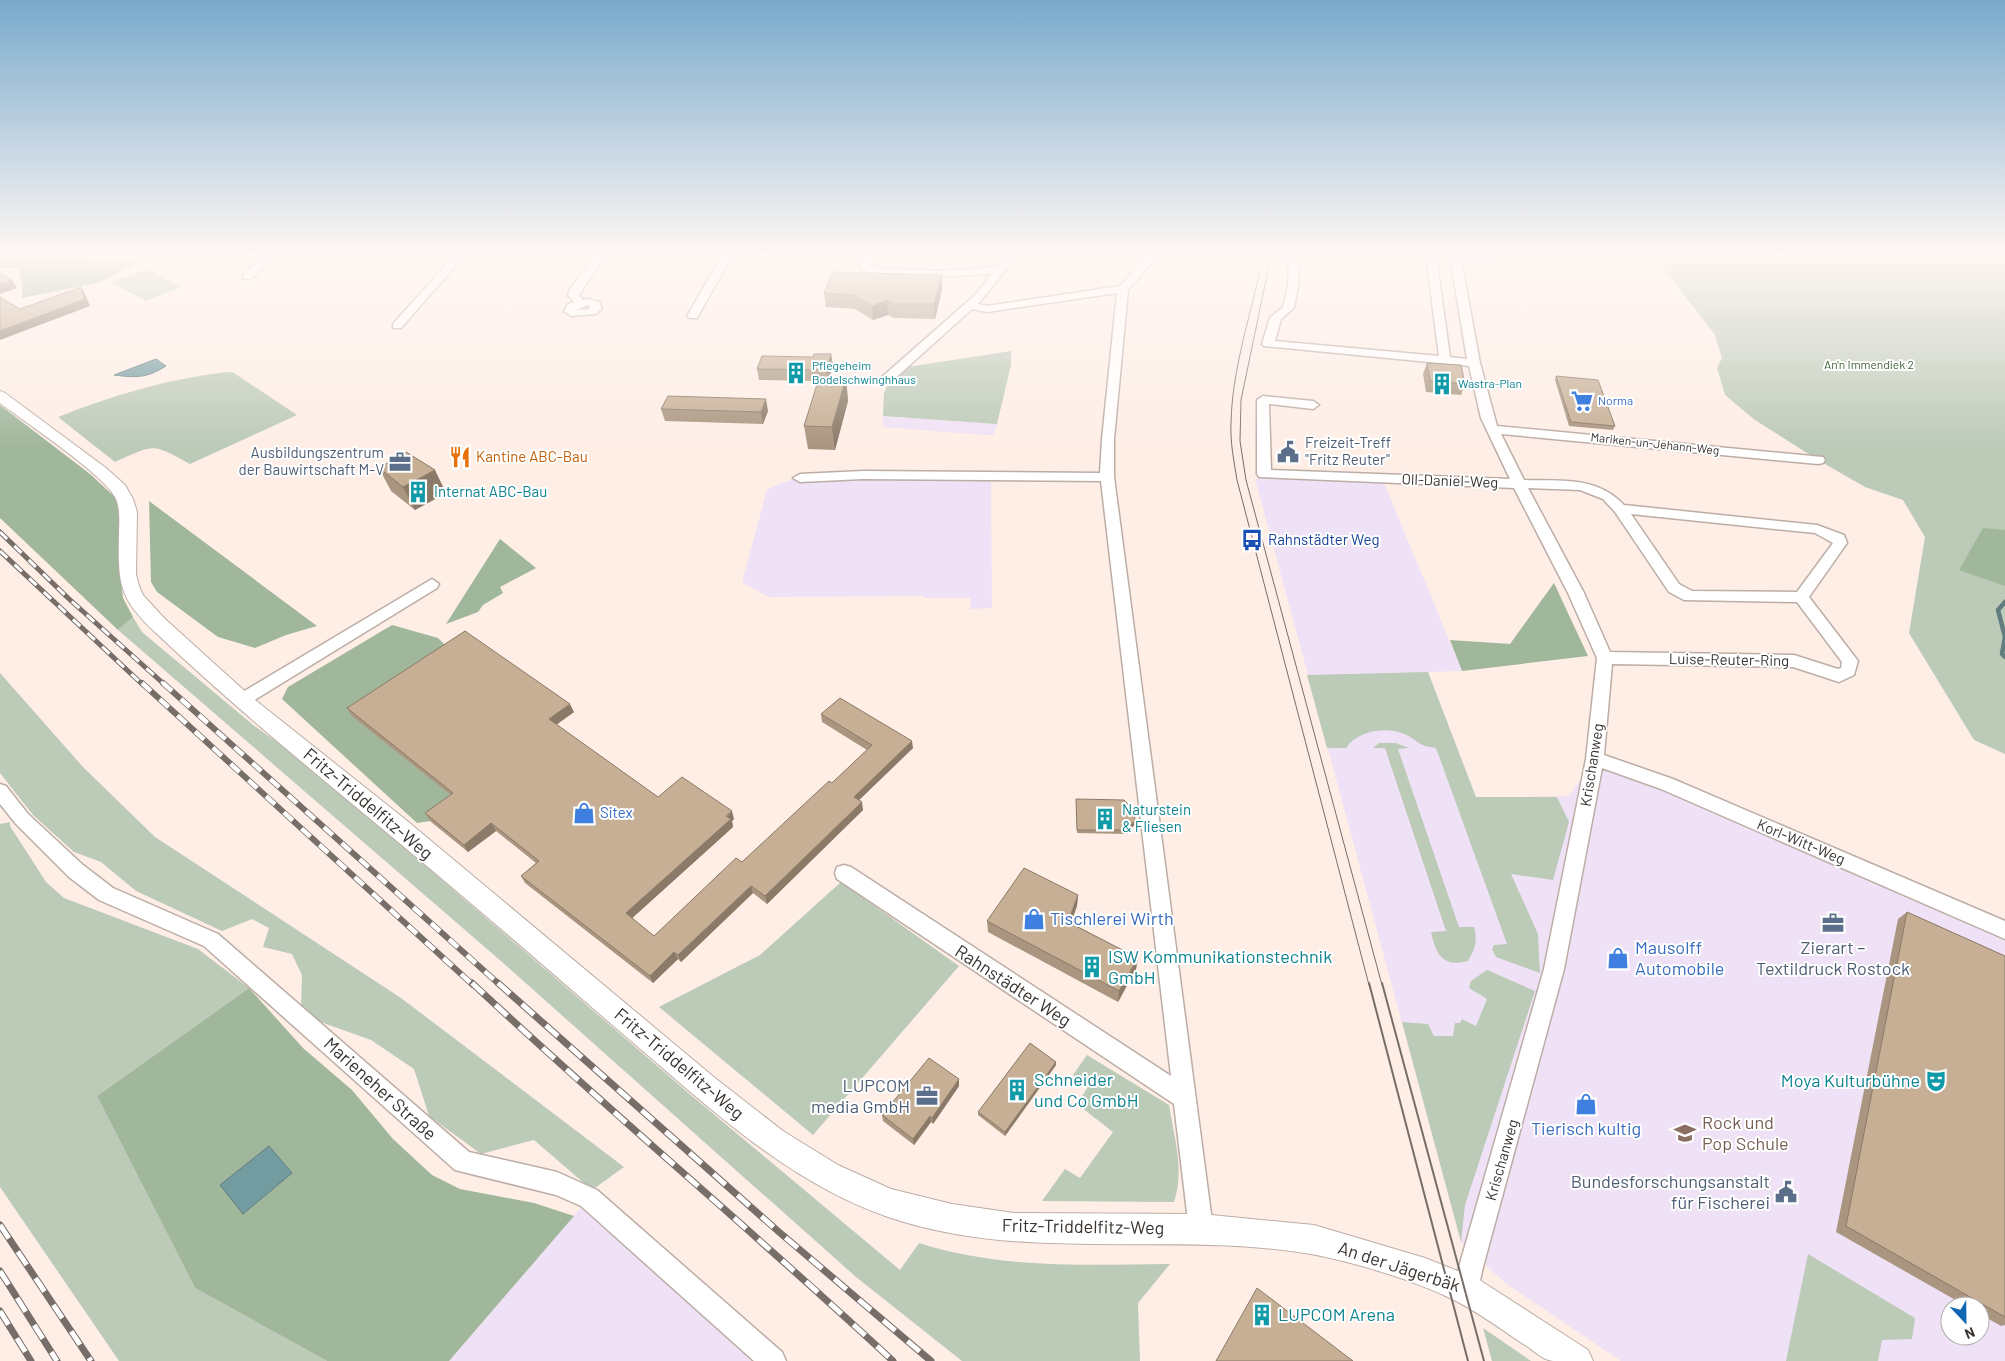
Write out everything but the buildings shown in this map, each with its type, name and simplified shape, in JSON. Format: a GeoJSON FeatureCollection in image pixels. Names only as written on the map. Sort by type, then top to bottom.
{"type":"FeatureCollection","features":[{"type":"Feature","properties":{"kind":"street"},"geometry":{"type":"LineString","coordinates":[[397,326],[403,320]]}},
{"type":"Feature","properties":{"kind":"street"},"geometry":{"type":"LineString","coordinates":[[886,380],[954,320]]}},
{"type":"Feature","properties":{"kind":"street"},"geometry":{"type":"LineString","coordinates":[[1120,320],[1108,439],[1107,477],[1201,1229]]}},
{"type":"Feature","properties":{"kind":"street"},"geometry":{"type":"LineString","coordinates":[[1276,320],[1268,344],[1474,364]]}},
{"type":"Feature","properties":{"kind":"street"},"geometry":{"type":"LineString","coordinates":[[1440,320],[1445,361]]}},
{"type":"Feature","properties":{"kind":"street","name":"Krischanweg"},"geometry":{"type":"LineString","coordinates":[[1467,320],[1474,364],[1487,418],[1576,593],[1605,658],[1596,759],[1554,969],[1508,1140],[1471,1267],[1467,1290]]}},
{"type":"Feature","properties":{"kind":"street","name":"Fritz-Triddelfitz-Weg"},"geometry":{"type":"LineString","coordinates":[[0,396],[100,471],[119,489],[125,499],[128,512],[127,574],[135,598],[157,623],[242,700],[398,827],[705,1087],[773,1141],[828,1175],[889,1203],[952,1219],[996,1226],[1062,1230],[1201,1229]]}},
{"type":"Feature","properties":{"kind":"street","name":"Oll-Daniel-Weg"},"geometry":{"type":"LineString","coordinates":[[1313,404],[1262,400],[1264,474],[1519,484]]}},
{"type":"Feature","properties":{"kind":"street","name":"Mariken-un-Jehann-Weg"},"geometry":{"type":"LineString","coordinates":[[1492,429],[1818,460]]}},
{"type":"Feature","properties":{"kind":"street"},"geometry":{"type":"LineString","coordinates":[[800,478],[863,476],[1107,477]]}},
{"type":"Feature","properties":{"kind":"street"},"geometry":{"type":"LineString","coordinates":[[1519,484],[1588,488],[1608,496],[1620,509],[1674,588],[1689,596],[1801,597],[1840,543],[1839,538],[1817,529],[1620,509]]}},
{"type":"Feature","properties":{"kind":"street"},"geometry":{"type":"LineString","coordinates":[[242,700],[432,584]]}},
{"type":"Feature","properties":{"kind":"street","name":"Luise-Reuter-Ring"},"geometry":{"type":"LineString","coordinates":[[1605,658],[1794,661],[1839,676],[1848,671],[1850,661],[1801,597]]}},
{"type":"Feature","properties":{"kind":"street","name":"Korl-Witt-Weg"},"geometry":{"type":"LineString","coordinates":[[1596,759],[1667,784],[2005,930]]}},
{"type":"Feature","properties":{"kind":"street","name":"Marieneher Straße"},"geometry":{"type":"LineString","coordinates":[[0,791],[22,819],[76,871],[106,894],[211,940],[462,1162],[557,1184],[589,1198],[773,1361]]}},
{"type":"Feature","properties":{"kind":"street","name":"Rahnstädter Weg"},"geometry":{"type":"LineString","coordinates":[[844,873],[1184,1097]]}},
{"type":"Feature","properties":{"kind":"street","name":"An der Jägerbäk"},"geometry":{"type":"LineString","coordinates":[[1201,1229],[1268,1234],[1314,1240],[1425,1273],[1467,1290],[1577,1361]]}},
{"type":"Feature","properties":{"kind":"shaded area"},"geometry":{"type":"Polygon","coordinates":[[[883,416],[997,424],[993,435],[986,435],[883,427],[883,416]]]}},
{"type":"Feature","properties":{"kind":"shaded area"},"geometry":{"type":"Polygon","coordinates":[[[1264,474],[1382,478],[1462,671],[1428,672],[1476,798],[1569,796],[1595,759],[2005,930],[2005,1361],[1621,1361],[1505,1283],[1461,1242],[1255,480],[1264,474]]]}},
{"type":"Feature","properties":{"kind":"shaded area"},"geometry":{"type":"Polygon","coordinates":[[[800,478],[991,479],[992,608],[971,609],[970,598],[925,598],[924,596],[768,597],[742,582],[767,490],[778,484],[800,478]]]}},
{"type":"Feature","properties":{"kind":"shaded area"},"geometry":{"type":"Polygon","coordinates":[[[589,1198],[773,1361],[449,1361],[589,1198]]]}},
{"type":"Feature","properties":{"kind":"green space","name":"An'n Immendiek 2"},"geometry":{"type":"Polygon","coordinates":[[[1703,320],[2005,320],[2005,754],[1974,740],[1909,633],[1925,537],[1903,500],[1865,487],[1818,460],[1755,420],[1725,395],[1717,368],[1722,358],[1715,335],[1703,320]]]}},
{"type":"Feature","properties":{"kind":"green space"},"geometry":{"type":"Polygon","coordinates":[[[1011,351],[1011,365],[997,424],[883,416],[884,393],[887,386],[907,367],[1011,351]]]}},
{"type":"Feature","properties":{"kind":"green space"},"geometry":{"type":"Polygon","coordinates":[[[227,372],[234,373],[297,415],[190,464],[168,452],[153,448],[115,462],[58,417],[141,389],[183,379],[227,372]]]}},
{"type":"Feature","properties":{"kind":"green space"},"geometry":{"type":"Polygon","coordinates":[[[0,405],[90,474],[117,499],[120,513],[120,574],[123,598],[133,617],[118,630],[0,518],[0,405]]]}},
{"type":"Feature","properties":{"kind":"green space"},"geometry":{"type":"Polygon","coordinates":[[[149,501],[317,626],[286,635],[255,648],[218,637],[157,592],[151,582],[149,501]]]}},
{"type":"Feature","properties":{"kind":"green space"},"geometry":{"type":"Polygon","coordinates":[[[1983,528],[2005,530],[2005,586],[1959,570],[1983,528]]]}},
{"type":"Feature","properties":{"kind":"green space"},"geometry":{"type":"Polygon","coordinates":[[[500,539],[536,568],[500,587],[503,593],[483,605],[478,612],[446,624],[500,539]]]}},
{"type":"Feature","properties":{"kind":"green space"},"geometry":{"type":"Polygon","coordinates":[[[1554,583],[1588,656],[1462,671],[1450,640],[1510,644],[1554,583]]]}},
{"type":"Feature","properties":{"kind":"green space"},"geometry":{"type":"Polygon","coordinates":[[[133,617],[142,632],[252,724],[309,765],[692,1096],[900,1270],[919,1243],[981,1257],[1043,1264],[1170,1264],[1138,1303],[1140,1361],[962,1361],[856,1277],[502,962],[118,630],[133,617]]]}},
{"type":"Feature","properties":{"kind":"green space"},"geometry":{"type":"Polygon","coordinates":[[[392,625],[438,638],[448,648],[458,800],[430,821],[417,823],[282,699],[288,687],[392,625]]]}},
{"type":"Feature","properties":{"kind":"green space"},"geometry":{"type":"Polygon","coordinates":[[[1428,672],[1476,797],[1557,797],[1569,822],[1553,880],[1511,874],[1538,934],[1540,973],[1496,957],[1492,949],[1494,945],[1507,944],[1436,748],[1422,745],[1404,734],[1381,730],[1364,734],[1351,742],[1346,748],[1327,748],[1307,675],[1428,672]]]}},
{"type":"Feature","properties":{"kind":"green space"},"geometry":{"type":"Polygon","coordinates":[[[0,673],[83,767],[155,837],[401,998],[624,1167],[592,1190],[534,1140],[481,1154],[429,1116],[414,1069],[371,1040],[315,1020],[301,1008],[302,975],[292,954],[263,947],[269,928],[252,919],[222,931],[136,891],[101,862],[74,852],[33,815],[0,773],[0,673]]]}},
{"type":"Feature","properties":{"kind":"green space"},"geometry":{"type":"Polygon","coordinates":[[[1379,743],[1396,743],[1409,748],[1398,749],[1459,927],[1474,927],[1475,945],[1468,961],[1452,963],[1446,961],[1435,947],[1431,932],[1446,931],[1385,748],[1373,748],[1379,743]]]}},
{"type":"Feature","properties":{"kind":"green space"},"geometry":{"type":"Polygon","coordinates":[[[10,822],[10,826],[46,882],[64,898],[198,949],[249,988],[97,1096],[195,1288],[327,1361],[119,1361],[0,1187],[0,824],[10,822]]]}},
{"type":"Feature","properties":{"kind":"green space"},"geometry":{"type":"Polygon","coordinates":[[[841,882],[959,966],[813,1135],[659,1007],[760,955],[841,882]]]}},
{"type":"Feature","properties":{"kind":"green space"},"geometry":{"type":"Polygon","coordinates":[[[1487,970],[1535,991],[1465,1205],[1461,1242],[1402,1022],[1428,1024],[1434,1036],[1453,1036],[1455,1023],[1460,1023],[1462,1019],[1476,1026],[1487,999],[1469,988],[1471,981],[1487,970]]]}},
{"type":"Feature","properties":{"kind":"green space"},"geometry":{"type":"Polygon","coordinates":[[[249,988],[303,1048],[352,1090],[393,1139],[432,1175],[460,1189],[534,1203],[574,1216],[449,1361],[327,1361],[195,1288],[97,1096],[249,988]]]}},
{"type":"Feature","properties":{"kind":"green space"},"geometry":{"type":"Polygon","coordinates":[[[1087,1055],[1169,1105],[1179,1166],[1179,1178],[1174,1202],[1042,1201],[1065,1169],[1080,1178],[1113,1132],[1077,1104],[1088,1087],[1073,1075],[1087,1055]]]}},
{"type":"Feature","properties":{"kind":"green space"},"geometry":{"type":"Polygon","coordinates":[[[1808,1254],[1915,1318],[1912,1339],[1882,1340],[1878,1361],[1786,1361],[1808,1254]]]}},
{"type":"Feature","properties":{"kind":"green space"},"geometry":{"type":"Polygon","coordinates":[[[1483,1328],[1531,1361],[1492,1361],[1483,1328]]]}},
{"type":"Feature","properties":{"kind":"water"},"geometry":{"type":"Polygon","coordinates":[[[156,359],[166,366],[147,375],[129,377],[114,375],[156,359]]]}},
{"type":"Feature","properties":{"kind":"water"},"geometry":{"type":"Polygon","coordinates":[[[269,1146],[292,1173],[243,1214],[220,1185],[269,1146]]]}},
{"type":"Feature","properties":{"kind":"waterway"},"geometry":{"type":"LineString","coordinates":[[2005,602],[1998,610],[2005,637],[2002,654],[2005,657]]}},
{"type":"Feature","properties":{"kind":"tram line"},"geometry":{"type":"LineString","coordinates":[[1248,320],[1234,385],[1232,404],[1231,430],[1237,480],[1369,985]]}},
{"type":"Feature","properties":{"kind":"tram line"},"geometry":{"type":"LineString","coordinates":[[1258,320],[1241,400],[1240,441],[1246,480],[1382,985]]}},
{"type":"Feature","properties":{"kind":"tram line"},"geometry":{"type":"LineString","coordinates":[[1369,983],[1468,1361]]}},
{"type":"Feature","properties":{"kind":"tram line"},"geometry":{"type":"LineString","coordinates":[[1382,983],[1484,1361]]}},
{"type":"Feature","properties":{"kind":"railway"},"geometry":{"type":"LineString","coordinates":[[0,532],[68,598],[165,685]]}},
{"type":"Feature","properties":{"kind":"railway"},"geometry":{"type":"LineString","coordinates":[[0,551],[143,685]]}},
{"type":"Feature","properties":{"kind":"railway"},"geometry":{"type":"LineString","coordinates":[[142,683],[473,985]]}},
{"type":"Feature","properties":{"kind":"railway"},"geometry":{"type":"LineString","coordinates":[[163,683],[500,985]]}},
{"type":"Feature","properties":{"kind":"railway"},"geometry":{"type":"LineString","coordinates":[[472,983],[893,1361]]}},
{"type":"Feature","properties":{"kind":"railway"},"geometry":{"type":"LineString","coordinates":[[498,983],[779,1232],[931,1361]]}},
{"type":"Feature","properties":{"kind":"railway"},"geometry":{"type":"LineString","coordinates":[[0,1225],[91,1361]]}},
{"type":"Feature","properties":{"kind":"railway"},"geometry":{"type":"LineString","coordinates":[[0,1271],[57,1361]]}},
{"type":"Feature","properties":{"kind":"railway"},"geometry":{"type":"LineString","coordinates":[[0,1311],[31,1361]]}},
{"type":"Feature","properties":{"kind":"place","name":"Pflegeheim Bodelschwinghhaus"},"geometry":{"type":"Point","coordinates":[796,373]}},
{"type":"Feature","properties":{"kind":"place","name":"Wastra-Plan"},"geometry":{"type":"Point","coordinates":[1442,384]}},
{"type":"Feature","properties":{"kind":"place","name":"Norma"},"geometry":{"type":"Point","coordinates":[1582,401]}},
{"type":"Feature","properties":{"kind":"place","name":"Freizeit-Treff \"Fritz Reuter\""},"geometry":{"type":"Point","coordinates":[1288,452]}},
{"type":"Feature","properties":{"kind":"place","name":"Kantine ABC-Bau"},"geometry":{"type":"Point","coordinates":[460,457]}},
{"type":"Feature","properties":{"kind":"place","name":"Ausbildungszentrum der Bauwirtschaft M-V"},"geometry":{"type":"Point","coordinates":[400,462]}},
{"type":"Feature","properties":{"kind":"place","name":"Internat ABC-Bau"},"geometry":{"type":"Point","coordinates":[418,492]}},
{"type":"Feature","properties":{"kind":"place","name":"Rahnstädter Weg"},"geometry":{"type":"Point","coordinates":[1252,540]}},
{"type":"Feature","properties":{"kind":"place","name":"Sitex"},"geometry":{"type":"Point","coordinates":[584,813]}},
{"type":"Feature","properties":{"kind":"place","name":"Naturstein & Fliesen"},"geometry":{"type":"Point","coordinates":[1105,819]}},
{"type":"Feature","properties":{"kind":"place","name":"Tischlerei Wirth"},"geometry":{"type":"Point","coordinates":[1034,919]}},
{"type":"Feature","properties":{"kind":"place","name":"Zierart – Textildruck Rostock"},"geometry":{"type":"Point","coordinates":[1833,923]}},
{"type":"Feature","properties":{"kind":"place","name":"Mausolff Automobile"},"geometry":{"type":"Point","coordinates":[1618,958]}},
{"type":"Feature","properties":{"kind":"place","name":"ISW Kommunikationstechnik GmbH"},"geometry":{"type":"Point","coordinates":[1092,967]}},
{"type":"Feature","properties":{"kind":"place","name":"Moya Kulturbühne"},"geometry":{"type":"Point","coordinates":[1936,1081]}},
{"type":"Feature","properties":{"kind":"place","name":"Schneider und Co GmbH"},"geometry":{"type":"Point","coordinates":[1017,1090]}},
{"type":"Feature","properties":{"kind":"place","name":"LUPCOM media GmbH"},"geometry":{"type":"Point","coordinates":[927,1096]}},
{"type":"Feature","properties":{"kind":"place","name":"Tierisch kultig"},"geometry":{"type":"Point","coordinates":[1586,1104]}},
{"type":"Feature","properties":{"kind":"place","name":"Rock und Pop Schule"},"geometry":{"type":"Point","coordinates":[1685,1133]}},
{"type":"Feature","properties":{"kind":"place","name":"Bundesforschungsanstalt für Fischerei"},"geometry":{"type":"Point","coordinates":[1786,1192]}},
{"type":"Feature","properties":{"kind":"place","name":"LUPCOM Arena"},"geometry":{"type":"Point","coordinates":[1262,1315]}}]}
